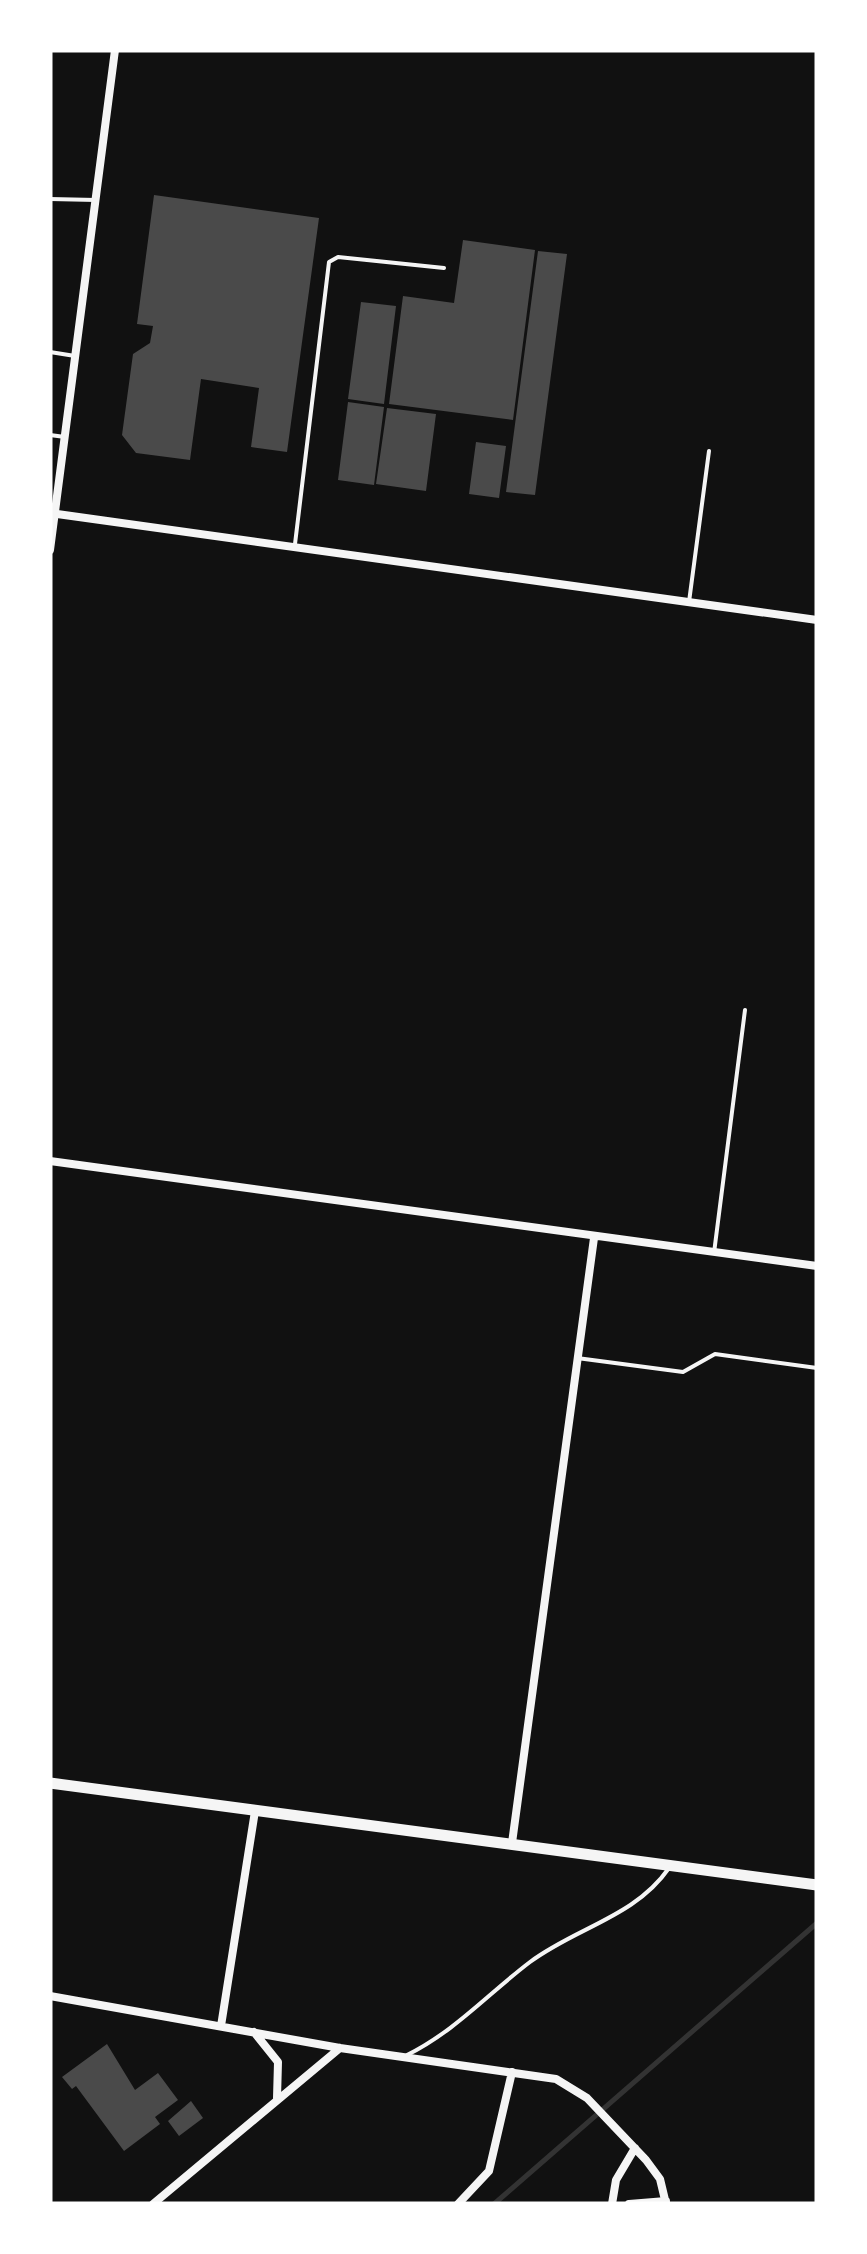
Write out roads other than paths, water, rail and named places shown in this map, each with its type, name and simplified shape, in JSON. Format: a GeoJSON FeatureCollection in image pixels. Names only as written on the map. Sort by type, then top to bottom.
{"type":"FeatureCollection","features":[{"type":"Feature","properties":{"kind":"main road"},"geometry":{"type":"LineString","coordinates":[[50,1783],[817,1886]]}},
{"type":"Feature","properties":{"kind":"street"},"geometry":{"type":"LineString","coordinates":[[50,550],[115,50]]}},
{"type":"Feature","properties":{"kind":"street"},"geometry":{"type":"LineString","coordinates":[[52,514],[817,620]]}},
{"type":"Feature","properties":{"kind":"street"},"geometry":{"type":"LineString","coordinates":[[50,1162],[817,1266]]}},
{"type":"Feature","properties":{"kind":"street"},"geometry":{"type":"LineString","coordinates":[[512,1843],[594,1238]]}},
{"type":"Feature","properties":{"kind":"street"},"geometry":{"type":"LineString","coordinates":[[221,2026],[255,1810]]}},
{"type":"Feature","properties":{"kind":"street"},"geometry":{"type":"LineString","coordinates":[[50,1996],[340,2048],[556,2079],[588,2098],[660,2179],[666,2203],[629,2204]]}},
{"type":"Feature","properties":{"kind":"street"},"geometry":{"type":"LineString","coordinates":[[254,2032],[278,2062],[277,2098]]}},
{"type":"Feature","properties":{"kind":"street"},"geometry":{"type":"LineString","coordinates":[[153,2204],[340,2048]]}},
{"type":"Feature","properties":{"kind":"street"},"geometry":{"type":"LineString","coordinates":[[458,2204],[489,2170],[512,2072]]}},
{"type":"Feature","properties":{"kind":"street"},"geometry":{"type":"LineString","coordinates":[[612,2204],[616,2180],[634,2148]]}},
{"type":"Feature","properties":{"kind":"lane"},"geometry":{"type":"LineString","coordinates":[[50,199],[96,200]]}},
{"type":"Feature","properties":{"kind":"lane"},"geometry":{"type":"LineString","coordinates":[[294,549],[327,266],[338,257],[444,268]]}},
{"type":"Feature","properties":{"kind":"lane"},"geometry":{"type":"LineString","coordinates":[[50,352],[75,356]]}},
{"type":"Feature","properties":{"kind":"lane"},"geometry":{"type":"LineString","coordinates":[[50,435],[65,436]]}},
{"type":"Feature","properties":{"kind":"lane"},"geometry":{"type":"LineString","coordinates":[[689,602],[709,452]]}},
{"type":"Feature","properties":{"kind":"lane"},"geometry":{"type":"LineString","coordinates":[[714,1253],[746,1010]]}},
{"type":"Feature","properties":{"kind":"lane"},"geometry":{"type":"LineString","coordinates":[[577,1358],[683,1372],[716,1354],[817,1368]]}},
{"type":"Feature","properties":{"kind":"lane"},"geometry":{"type":"LineString","coordinates":[[403,2057],[436,2040],[571,1934],[624,1912],[652,1893],[671,1865]]}},
{"type":"Feature","properties":{"kind":"waterway"},"geometry":{"type":"LineString","coordinates":[[494,2204],[817,1923]]}}]}
